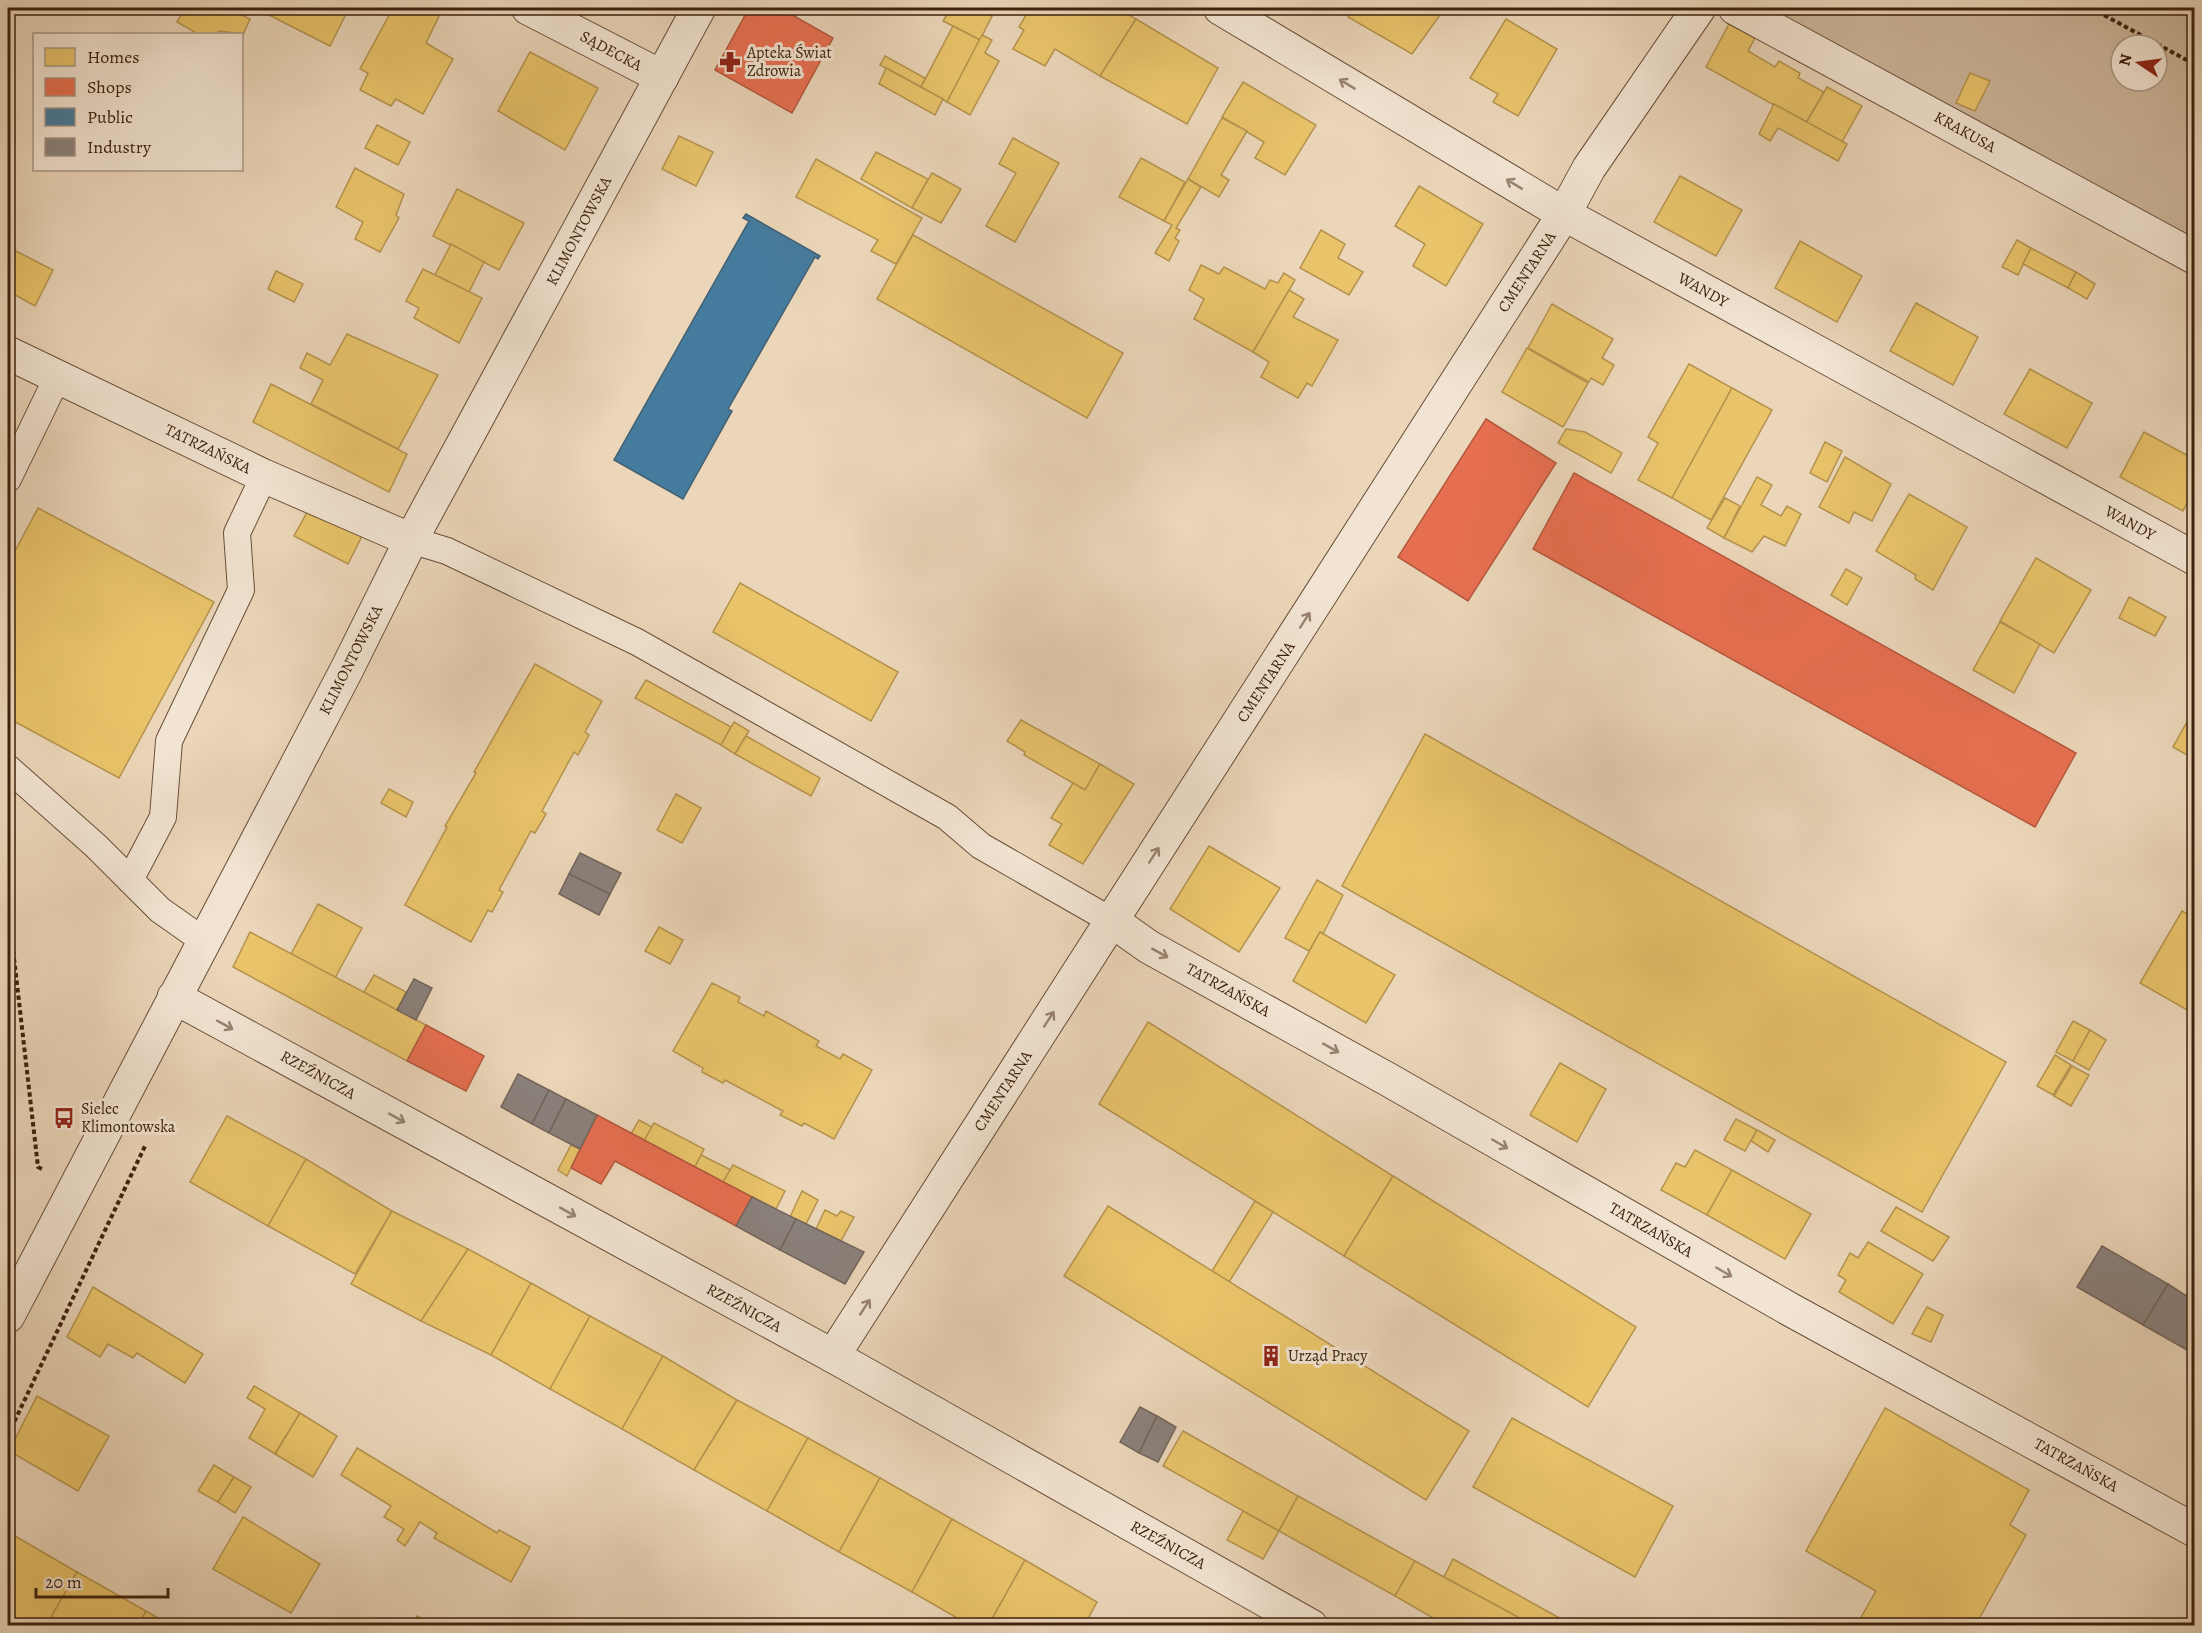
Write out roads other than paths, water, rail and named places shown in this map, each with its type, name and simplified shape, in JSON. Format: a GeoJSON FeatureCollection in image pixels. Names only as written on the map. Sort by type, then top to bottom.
{"type":"FeatureCollection","features":[{"type":"Feature","properties":{"kind":"street","name":"SĄDECKA"},"geometry":{"type":"LineString","coordinates":[[528,8],[662,77]]}},
{"type":"Feature","properties":{"kind":"street","name":"KLIMONTOWSKA"},"geometry":{"type":"LineString","coordinates":[[8,1316],[346,671],[411,540],[699,8]]}},
{"type":"Feature","properties":{"kind":"street","name":"WANDY"},"geometry":{"type":"LineString","coordinates":[[1220,8],[1564,214],[2194,558]]}},
{"type":"Feature","properties":{"kind":"street","name":"CMENTARNA"},"geometry":{"type":"LineString","coordinates":[[833,1356],[1564,214],[1589,168],[1698,8]]}},
{"type":"Feature","properties":{"kind":"street","name":"KRAKUSA"},"geometry":{"type":"LineString","coordinates":[[1736,8],[2194,257]]}},
{"type":"Feature","properties":{"kind":"street","name":"TATRZAŃSKA"},"geometry":{"type":"LineString","coordinates":[[8,353],[264,476],[411,540]]}},
{"type":"Feature","properties":{"kind":"street","name":"TATRZAŃSKA"},"geometry":{"type":"LineString","coordinates":[[1112,921],[1149,947],[1389,1080],[1791,1310],[2194,1530]]}},
{"type":"Feature","properties":{"kind":"street","name":"RZEŹNICZA"},"geometry":{"type":"LineString","coordinates":[[174,997],[833,1356],[1311,1626]]}},
{"type":"Feature","properties":{"kind":"lane"},"geometry":{"type":"LineString","coordinates":[[8,479],[57,378]]}},
{"type":"Feature","properties":{"kind":"lane"},"geometry":{"type":"LineString","coordinates":[[130,880],[163,817],[169,741],[241,590],[237,533],[264,476]]}},
{"type":"Feature","properties":{"kind":"lane"},"geometry":{"type":"LineString","coordinates":[[411,540],[447,551],[637,642],[947,817],[981,846],[1112,921]]}},
{"type":"Feature","properties":{"kind":"lane"},"geometry":{"type":"LineString","coordinates":[[8,768],[96,846],[160,910],[204,941]]}},
{"type":"Feature","properties":{"kind":"place","name":"Apteka Świat Zdrowia"},"geometry":{"type":"Point","coordinates":[730,62]}},
{"type":"Feature","properties":{"kind":"place","name":"Sielec Klimontowska"},"geometry":{"type":"Point","coordinates":[64,1118]}},
{"type":"Feature","properties":{"kind":"place","name":"Urząd Pracy"},"geometry":{"type":"Point","coordinates":[1271,1356]}}]}
